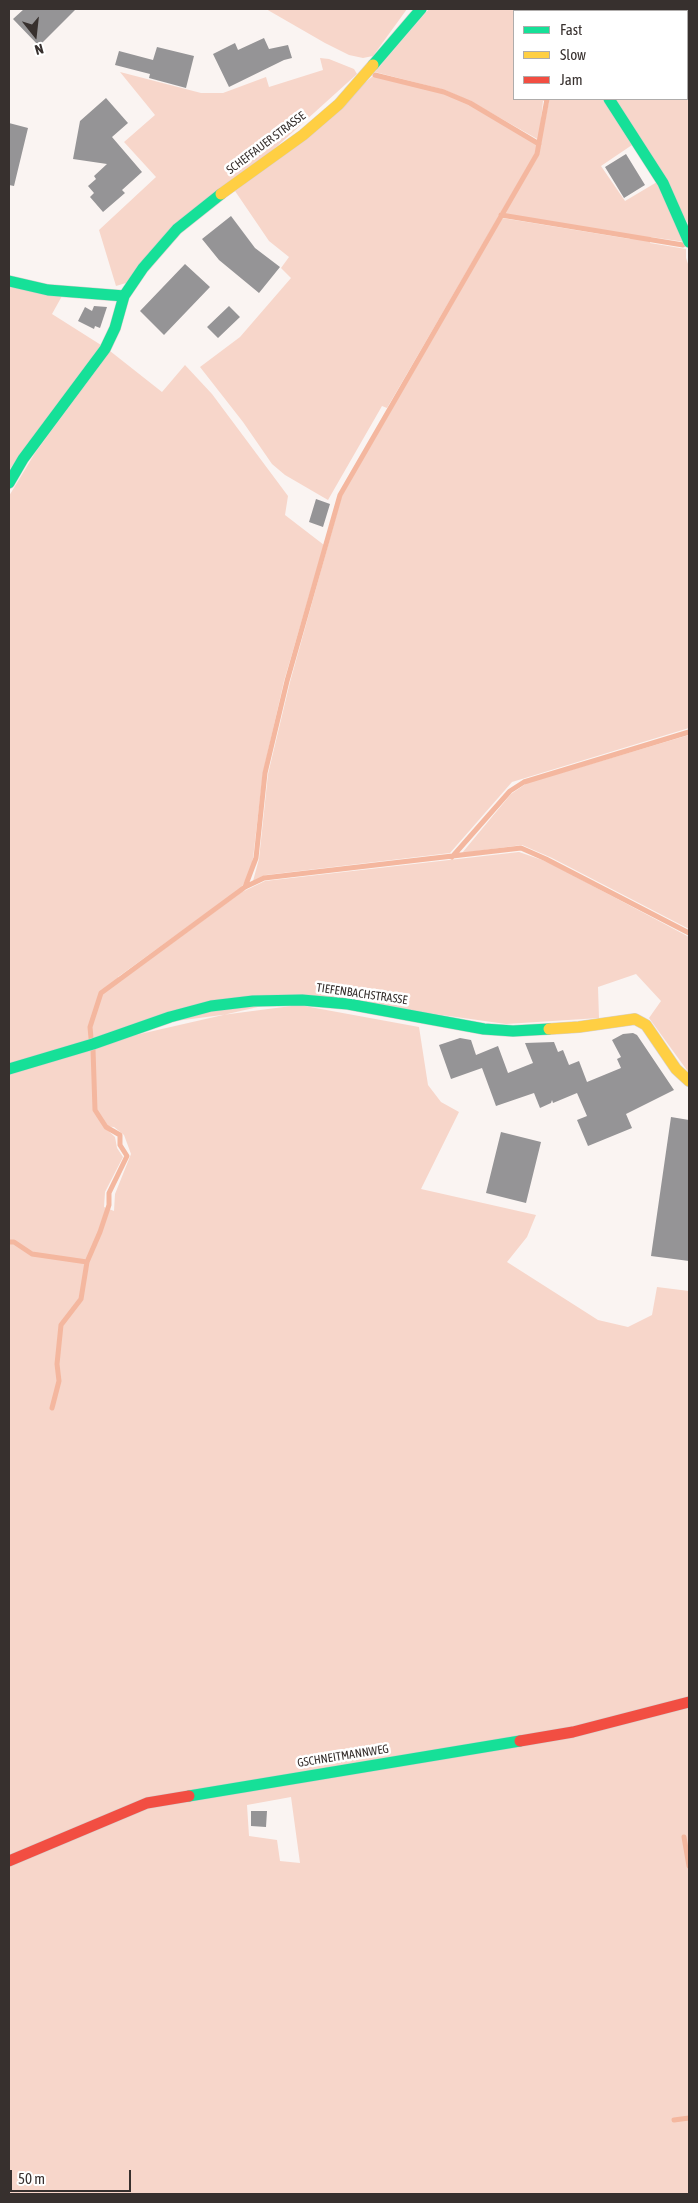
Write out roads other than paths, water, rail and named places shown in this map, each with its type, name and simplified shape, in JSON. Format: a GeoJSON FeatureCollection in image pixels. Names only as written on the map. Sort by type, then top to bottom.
{"type":"FeatureCollection","features":[{"type":"Feature","properties":{"kind":"street","name":"SCHEFFAUER STRASSE"},"geometry":{"type":"LineString","coordinates":[[9,483],[23,459],[105,349],[115,328],[124,296],[143,268],[177,229],[233,185],[303,135],[339,104],[421,9]]}},
{"type":"Feature","properties":{"kind":"street"},"geometry":{"type":"LineString","coordinates":[[610,100],[663,183],[689,242]]}},
{"type":"Feature","properties":{"kind":"street"},"geometry":{"type":"LineString","coordinates":[[9,281],[48,290],[124,296]]}},
{"type":"Feature","properties":{"kind":"street","name":"TIEFENBACHSTRASSE"},"geometry":{"type":"LineString","coordinates":[[9,1069],[93,1044],[170,1017],[211,1006],[253,1001],[302,1000],[348,1004],[484,1029],[513,1031],[578,1027],[635,1018],[646,1025],[676,1069],[689,1081]]}},
{"type":"Feature","properties":{"kind":"street","name":"GSCHNEITMANNWEG"},"geometry":{"type":"LineString","coordinates":[[9,1861],[147,1802],[573,1732],[689,1702]]}},
{"type":"Feature","properties":{"kind":"waterway"},"geometry":{"type":"LineString","coordinates":[[375,75],[444,92],[470,103],[539,144]]}},
{"type":"Feature","properties":{"kind":"waterway"},"geometry":{"type":"LineString","coordinates":[[245,887],[256,858],[265,773],[287,681],[340,495],[537,154],[547,100]]}},
{"type":"Feature","properties":{"kind":"waterway"},"geometry":{"type":"LineString","coordinates":[[501,215],[683,245]]}},
{"type":"Feature","properties":{"kind":"waterway"},"geometry":{"type":"LineString","coordinates":[[452,857],[510,791],[524,782],[689,732]]}},
{"type":"Feature","properties":{"kind":"waterway"},"geometry":{"type":"LineString","coordinates":[[91,1038],[90,1027],[101,993],[245,887],[264,878],[521,848],[689,933]]}},
{"type":"Feature","properties":{"kind":"waterway"},"geometry":{"type":"LineString","coordinates":[[52,1408],[59,1381],[57,1364],[61,1325],[81,1299],[87,1262],[109,1205],[109,1193],[127,1156],[120,1145],[120,1135],[106,1127],[95,1110],[93,1049]]}},
{"type":"Feature","properties":{"kind":"waterway"},"geometry":{"type":"LineString","coordinates":[[9,1242],[14,1242],[32,1254],[87,1262]]}},
{"type":"Feature","properties":{"kind":"waterway"},"geometry":{"type":"LineString","coordinates":[[684,1837],[689,1866]]}},
{"type":"Feature","properties":{"kind":"waterway"},"geometry":{"type":"LineString","coordinates":[[674,2120],[689,2118]]}}]}
